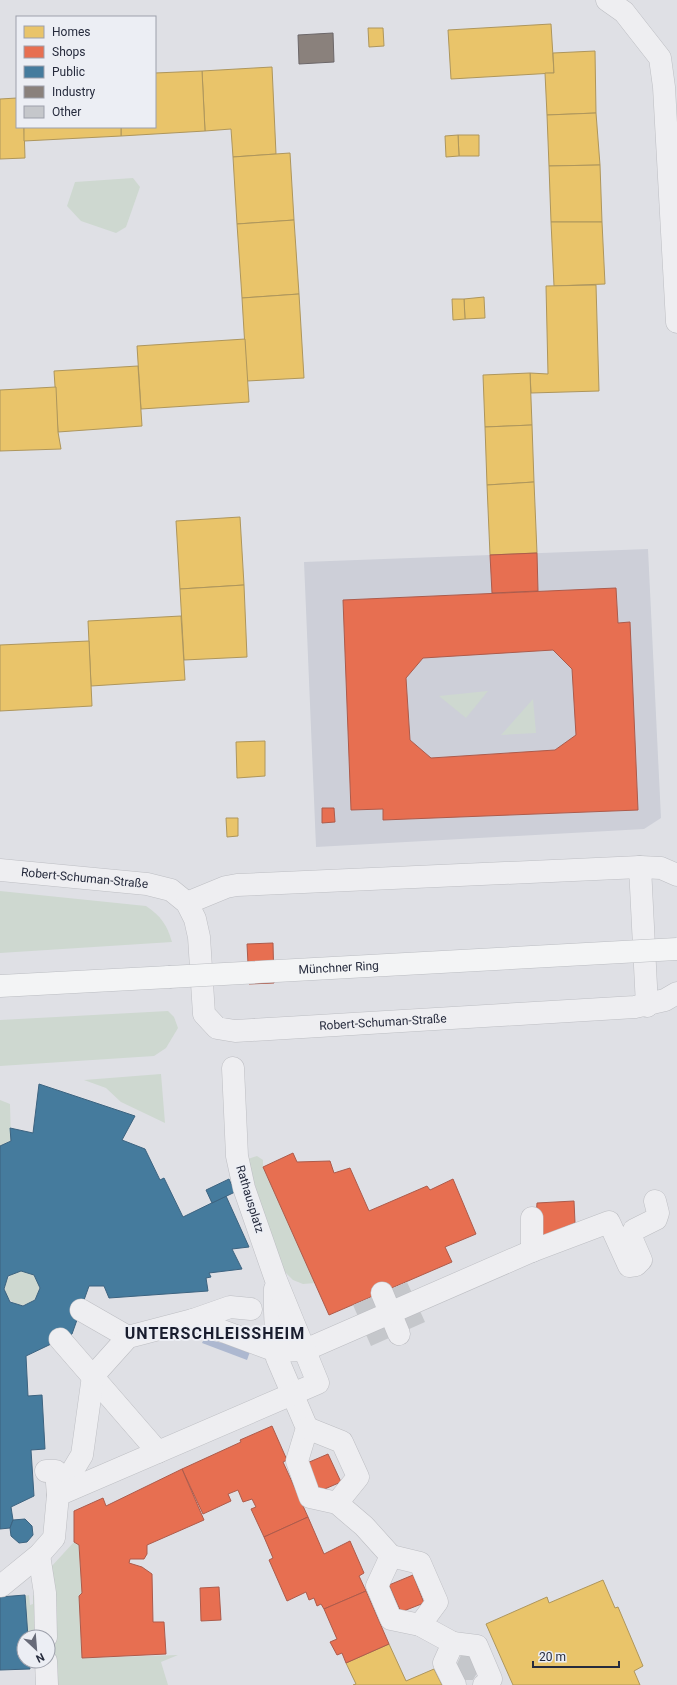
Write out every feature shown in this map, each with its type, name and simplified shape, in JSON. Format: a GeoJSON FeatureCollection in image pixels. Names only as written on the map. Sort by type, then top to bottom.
{"type":"FeatureCollection","features":[{"type":"Feature","properties":{"kind":"main road","name":"Münchner Ring"},"geometry":{"type":"LineString","coordinates":[[0,986],[677,949]]}},
{"type":"Feature","properties":{"kind":"street"},"geometry":{"type":"LineString","coordinates":[[607,0],[624,12],[660,58],[664,87],[677,322]]}},
{"type":"Feature","properties":{"kind":"street"},"geometry":{"type":"LineString","coordinates":[[187,903],[226,887],[237,885],[640,867],[661,868],[676,871]]}},
{"type":"Feature","properties":{"kind":"street"},"geometry":{"type":"LineString","coordinates":[[640,867],[647,1006]]}},
{"type":"Feature","properties":{"kind":"street","name":"Robert-Schuman-Straße"},"geometry":{"type":"LineString","coordinates":[[0,870],[147,884],[171,890],[187,903],[195,919],[199,937],[204,1014],[217,1028],[235,1031],[647,1006],[665,1000],[677,992]]}},
{"type":"Feature","properties":{"kind":"street","name":"Rathausplatz"},"geometry":{"type":"LineString","coordinates":[[58,1495],[318,1383],[276,1280],[244,1188],[237,1156],[233,1068]]}},
{"type":"Feature","properties":{"kind":"street"},"geometry":{"type":"LineString","coordinates":[[193,1320],[276,1351],[305,1350],[532,1251],[609,1222],[629,1266],[636,1265],[641,1260],[631,1237],[634,1230],[656,1219],[658,1213],[655,1201]]}},
{"type":"Feature","properties":{"kind":"street"},"geometry":{"type":"LineString","coordinates":[[532,1218],[532,1251]]}},
{"type":"Feature","properties":{"kind":"street","name":"Rathausplatz"},"geometry":{"type":"LineString","coordinates":[[276,1280],[263,1310],[277,1358],[307,1428]]}},
{"type":"Feature","properties":{"kind":"street"},"geometry":{"type":"LineString","coordinates":[[382,1292],[399,1334]]}},
{"type":"Feature","properties":{"kind":"street"},"geometry":{"type":"LineString","coordinates":[[58,1495],[82,1455],[93,1376],[128,1338],[193,1320],[230,1307],[263,1310]]}},
{"type":"Feature","properties":{"kind":"street"},"geometry":{"type":"LineString","coordinates":[[81,1310],[128,1338]]}},
{"type":"Feature","properties":{"kind":"street"},"geometry":{"type":"LineString","coordinates":[[60,1339],[158,1452]]}},
{"type":"Feature","properties":{"kind":"street"},"geometry":{"type":"LineString","coordinates":[[337,1503],[358,1477],[342,1442],[336,1433],[307,1428],[297,1462],[310,1497],[337,1503],[364,1526],[391,1556],[420,1563],[437,1602],[420,1625]]}},
{"type":"Feature","properties":{"kind":"street"},"geometry":{"type":"LineString","coordinates":[[1,1586],[39,1555],[54,1538],[58,1495],[56,1470],[46,1471]]}},
{"type":"Feature","properties":{"kind":"street"},"geometry":{"type":"LineString","coordinates":[[39,1555],[46,1593],[46,1629]]}},
{"type":"Feature","properties":{"kind":"street"},"geometry":{"type":"LineString","coordinates":[[391,1556],[377,1586],[391,1619],[420,1625],[453,1643],[477,1646],[491,1679],[484,1685]]}},
{"type":"Feature","properties":{"kind":"street"},"geometry":{"type":"LineString","coordinates":[[453,1643],[444,1663],[455,1685]]}},
{"type":"Feature","properties":{"kind":"street"},"geometry":{"type":"LineString","coordinates":[[46,1669],[47,1685]]}},
{"type":"Feature","properties":{"kind":"shaded area"},"geometry":{"type":"Polygon","coordinates":[[[133,178],[140,187],[126,227],[116,233],[81,221],[67,206],[75,182],[133,178]]]}},
{"type":"Feature","properties":{"kind":"shaded area"},"geometry":{"type":"Polygon","coordinates":[[[648,549],[661,818],[644,829],[316,847],[304,562],[648,549]]]}},
{"type":"Feature","properties":{"kind":"shaded area"},"geometry":{"type":"Polygon","coordinates":[[[488,691],[466,718],[439,696],[488,691]]]}},
{"type":"Feature","properties":{"kind":"shaded area"},"geometry":{"type":"Polygon","coordinates":[[[533,699],[536,733],[501,735],[533,699]]]}},
{"type":"Feature","properties":{"kind":"shaded area"},"geometry":{"type":"Polygon","coordinates":[[[0,891],[146,906],[156,913],[163,921],[172,942],[0,953],[0,891]]]}},
{"type":"Feature","properties":{"kind":"shaded area"},"geometry":{"type":"Polygon","coordinates":[[[168,1011],[174,1017],[178,1028],[166,1048],[154,1056],[0,1066],[0,1020],[168,1011]]]}},
{"type":"Feature","properties":{"kind":"shaded area"},"geometry":{"type":"Polygon","coordinates":[[[161,1074],[165,1123],[121,1102],[106,1088],[84,1080],[161,1074]]]}},
{"type":"Feature","properties":{"kind":"shaded area"},"geometry":{"type":"Polygon","coordinates":[[[0,1100],[10,1104],[11,1141],[0,1146],[0,1100]]]}},
{"type":"Feature","properties":{"kind":"shaded area"},"geometry":{"type":"Polygon","coordinates":[[[257,1156],[263,1160],[263,1167],[315,1283],[303,1284],[293,1280],[284,1271],[273,1253],[248,1159],[257,1156]]]}},
{"type":"Feature","properties":{"kind":"shaded area"},"geometry":{"type":"Polygon","coordinates":[[[25,1271],[34,1276],[38,1281],[38,1295],[34,1300],[29,1304],[19,1305],[15,1304],[6,1295],[5,1285],[6,1281],[15,1272],[25,1271]]]}},
{"type":"Feature","properties":{"kind":"shaded area"},"geometry":{"type":"Polygon","coordinates":[[[74,1542],[79,1545],[82,1593],[79,1596],[82,1658],[178,1655],[161,1662],[168,1685],[55,1685],[56,1629],[53,1629],[51,1567],[74,1542]]]}},
{"type":"Feature","properties":{"kind":"shaded area"},"geometry":{"type":"Polygon","coordinates":[[[29,1595],[30,1605],[33,1604],[33,1595],[37,1599],[39,1629],[27,1629],[25,1596],[29,1595]]]}},
{"type":"Feature","properties":{"kind":"water"},"geometry":{"type":"Polygon","coordinates":[[[204,1339],[251,1349],[247,1360],[202,1343],[204,1339]]]}},
{"type":"Feature","properties":{"kind":"building: Homes"},"geometry":{"type":"Polygon","coordinates":[[[551,24],[554,73],[451,79],[448,30],[551,24]]]}},
{"type":"Feature","properties":{"kind":"building: Homes"},"geometry":{"type":"Polygon","coordinates":[[[368,28],[383,28],[384,46],[369,47],[368,28]]]}},
{"type":"Feature","properties":{"kind":"building: Homes"},"geometry":{"type":"Polygon","coordinates":[[[595,51],[596,113],[547,115],[545,73],[554,73],[553,53],[595,51]]]}},
{"type":"Feature","properties":{"kind":"building: Homes"},"geometry":{"type":"Polygon","coordinates":[[[272,67],[276,154],[233,157],[231,129],[205,131],[202,71],[272,67]]]}},
{"type":"Feature","properties":{"kind":"building: Homes"},"geometry":{"type":"Polygon","coordinates":[[[202,71],[205,131],[121,136],[121,128],[156,128],[156,73],[202,71]]]}},
{"type":"Feature","properties":{"kind":"building: Homes"},"geometry":{"type":"Polygon","coordinates":[[[16,98],[16,128],[24,128],[25,158],[0,159],[0,99],[16,98]]]}},
{"type":"Feature","properties":{"kind":"building: Homes"},"geometry":{"type":"Polygon","coordinates":[[[596,113],[600,165],[549,166],[547,115],[596,113]]]}},
{"type":"Feature","properties":{"kind":"building: Homes"},"geometry":{"type":"Polygon","coordinates":[[[24,128],[121,128],[121,136],[24,141],[24,128]]]}},
{"type":"Feature","properties":{"kind":"building: Homes"},"geometry":{"type":"Polygon","coordinates":[[[458,135],[479,135],[479,156],[459,156],[458,135]]]}},
{"type":"Feature","properties":{"kind":"building: Homes"},"geometry":{"type":"Polygon","coordinates":[[[458,135],[459,156],[446,157],[445,136],[458,135]]]}},
{"type":"Feature","properties":{"kind":"building: Homes"},"geometry":{"type":"Polygon","coordinates":[[[290,153],[294,220],[237,224],[233,157],[290,153]]]}},
{"type":"Feature","properties":{"kind":"building: Homes"},"geometry":{"type":"Polygon","coordinates":[[[600,165],[602,222],[551,222],[549,166],[600,165]]]}},
{"type":"Feature","properties":{"kind":"building: Homes"},"geometry":{"type":"Polygon","coordinates":[[[294,220],[299,294],[242,298],[237,224],[294,220]]]}},
{"type":"Feature","properties":{"kind":"building: Homes"},"geometry":{"type":"Polygon","coordinates":[[[551,222],[602,222],[605,284],[554,286],[551,222]]]}},
{"type":"Feature","properties":{"kind":"building: Homes"},"geometry":{"type":"Polygon","coordinates":[[[596,285],[599,391],[531,393],[530,373],[548,374],[546,286],[596,285]]]}},
{"type":"Feature","properties":{"kind":"building: Homes"},"geometry":{"type":"Polygon","coordinates":[[[299,294],[304,378],[247,381],[242,298],[299,294]]]}},
{"type":"Feature","properties":{"kind":"building: Homes"},"geometry":{"type":"Polygon","coordinates":[[[484,297],[485,318],[465,319],[464,299],[484,297]]]}},
{"type":"Feature","properties":{"kind":"building: Homes"},"geometry":{"type":"Polygon","coordinates":[[[452,299],[464,299],[465,319],[453,320],[452,299]]]}},
{"type":"Feature","properties":{"kind":"building: Homes"},"geometry":{"type":"Polygon","coordinates":[[[245,339],[249,402],[141,409],[137,346],[245,339]]]}},
{"type":"Feature","properties":{"kind":"building: Homes"},"geometry":{"type":"Polygon","coordinates":[[[138,366],[142,426],[58,432],[54,371],[138,366]]]}},
{"type":"Feature","properties":{"kind":"building: Homes"},"geometry":{"type":"Polygon","coordinates":[[[530,373],[532,425],[485,427],[483,375],[530,373]]]}},
{"type":"Feature","properties":{"kind":"building: Homes"},"geometry":{"type":"Polygon","coordinates":[[[56,387],[58,432],[61,449],[0,451],[0,390],[56,387]]]}},
{"type":"Feature","properties":{"kind":"building: Homes"},"geometry":{"type":"Polygon","coordinates":[[[532,425],[534,482],[487,485],[485,427],[532,425]]]}},
{"type":"Feature","properties":{"kind":"building: Homes"},"geometry":{"type":"Polygon","coordinates":[[[534,482],[537,553],[490,555],[487,485],[534,482]]]}},
{"type":"Feature","properties":{"kind":"building: Homes"},"geometry":{"type":"Polygon","coordinates":[[[240,517],[244,585],[180,589],[176,521],[240,517]]]}},
{"type":"Feature","properties":{"kind":"building: Homes"},"geometry":{"type":"Polygon","coordinates":[[[244,585],[247,657],[184,660],[180,589],[244,585]]]}},
{"type":"Feature","properties":{"kind":"building: Homes"},"geometry":{"type":"Polygon","coordinates":[[[181,616],[185,680],[91,686],[88,621],[181,616]]]}},
{"type":"Feature","properties":{"kind":"building: Homes"},"geometry":{"type":"Polygon","coordinates":[[[89,641],[92,706],[0,711],[0,645],[89,641]]]}},
{"type":"Feature","properties":{"kind":"building: Homes"},"geometry":{"type":"Polygon","coordinates":[[[265,741],[265,776],[237,778],[236,742],[265,741]]]}},
{"type":"Feature","properties":{"kind":"building: Homes"},"geometry":{"type":"Polygon","coordinates":[[[226,818],[238,818],[238,836],[227,837],[226,818]]]}},
{"type":"Feature","properties":{"kind":"building: Homes"},"geometry":{"type":"Polygon","coordinates":[[[603,1580],[615,1608],[618,1607],[643,1666],[634,1671],[640,1685],[513,1685],[486,1624],[547,1597],[549,1603],[603,1580]]]}},
{"type":"Feature","properties":{"kind":"building: Homes"},"geometry":{"type":"Polygon","coordinates":[[[389,1644],[406,1681],[434,1669],[442,1685],[353,1685],[356,1684],[346,1663],[389,1644]]]}},
{"type":"Feature","properties":{"kind":"building: Shops"},"geometry":{"type":"Polygon","coordinates":[[[537,553],[538,591],[492,593],[490,555],[537,553]]]}},
{"type":"Feature","properties":{"kind":"building: Shops"},"geometry":{"type":"Polygon","coordinates":[[[616,588],[618,623],[630,622],[638,810],[383,820],[383,809],[351,810],[343,600],[616,588]],[[553,650],[423,658],[406,678],[410,740],[431,758],[555,750],[576,735],[572,669],[553,650]]]}},
{"type":"Feature","properties":{"kind":"building: Shops"},"geometry":{"type":"Polygon","coordinates":[[[322,808],[334,808],[335,822],[322,823],[322,808]]]}},
{"type":"Feature","properties":{"kind":"building: Shops"},"geometry":{"type":"Polygon","coordinates":[[[273,943],[274,983],[249,984],[247,944],[273,943]]]}},
{"type":"Feature","properties":{"kind":"building: Shops"},"geometry":{"type":"Polygon","coordinates":[[[293,1153],[297,1162],[330,1161],[334,1173],[350,1168],[369,1211],[427,1186],[430,1190],[453,1179],[476,1234],[445,1247],[452,1262],[329,1315],[263,1167],[293,1153]]]}},
{"type":"Feature","properties":{"kind":"building: Shops"},"geometry":{"type":"Polygon","coordinates":[[[574,1201],[575,1223],[543,1236],[536,1218],[537,1203],[574,1201]]]}},
{"type":"Feature","properties":{"kind":"building: Shops"},"geometry":{"type":"Polygon","coordinates":[[[272,1426],[287,1460],[283,1462],[308,1517],[264,1537],[251,1509],[256,1507],[252,1499],[243,1502],[238,1490],[228,1494],[231,1501],[203,1514],[182,1469],[272,1426]]]}},
{"type":"Feature","properties":{"kind":"building: Shops"},"geometry":{"type":"Polygon","coordinates":[[[328,1454],[341,1482],[320,1491],[307,1463],[328,1454]]]}},
{"type":"Feature","properties":{"kind":"building: Shops"},"geometry":{"type":"Polygon","coordinates":[[[182,1469],[204,1520],[147,1545],[147,1554],[144,1559],[130,1559],[129,1563],[142,1567],[152,1574],[153,1622],[164,1622],[166,1654],[82,1658],[79,1596],[82,1593],[79,1545],[74,1542],[74,1511],[103,1498],[106,1506],[182,1469]]]}},
{"type":"Feature","properties":{"kind":"building: Shops"},"geometry":{"type":"Polygon","coordinates":[[[308,1517],[324,1554],[350,1541],[364,1573],[359,1576],[366,1591],[324,1609],[321,1604],[317,1606],[314,1598],[309,1600],[306,1592],[287,1601],[269,1560],[273,1558],[264,1537],[308,1517]]]}},
{"type":"Feature","properties":{"kind":"building: Shops"},"geometry":{"type":"Polygon","coordinates":[[[413,1575],[424,1603],[401,1612],[389,1585],[413,1575]]]}},
{"type":"Feature","properties":{"kind":"building: Shops"},"geometry":{"type":"Polygon","coordinates":[[[219,1587],[221,1620],[201,1621],[200,1588],[219,1587]]]}},
{"type":"Feature","properties":{"kind":"building: Shops"},"geometry":{"type":"Polygon","coordinates":[[[366,1591],[389,1644],[346,1663],[342,1653],[337,1655],[330,1642],[337,1639],[324,1609],[366,1591]]]}},
{"type":"Feature","properties":{"kind":"building: Public"},"geometry":{"type":"Polygon","coordinates":[[[39,1084],[135,1116],[122,1140],[145,1149],[160,1180],[164,1178],[183,1217],[226,1196],[249,1247],[232,1249],[242,1269],[209,1273],[211,1277],[206,1278],[208,1291],[109,1298],[104,1286],[89,1286],[72,1334],[26,1356],[28,1396],[42,1395],[45,1449],[31,1450],[34,1496],[11,1507],[13,1520],[10,1528],[0,1529],[0,1146],[11,1141],[10,1128],[33,1133],[39,1084]],[[21,1271],[8,1276],[4,1289],[10,1302],[23,1306],[35,1300],[40,1288],[34,1275],[21,1271]]]}},
{"type":"Feature","properties":{"kind":"building: Public"},"geometry":{"type":"Polygon","coordinates":[[[229,1179],[235,1192],[212,1203],[206,1190],[229,1179]]]}},
{"type":"Feature","properties":{"kind":"building: Public"},"geometry":{"type":"Polygon","coordinates":[[[25,1519],[32,1526],[33,1535],[27,1542],[19,1543],[11,1536],[10,1528],[13,1520],[25,1519]]]}},
{"type":"Feature","properties":{"kind":"building: Public"},"geometry":{"type":"Polygon","coordinates":[[[25,1595],[27,1629],[16,1629],[16,1669],[30,1669],[0,1670],[0,1597],[25,1595]]]}},
{"type":"Feature","properties":{"kind":"building: Industry"},"geometry":{"type":"Polygon","coordinates":[[[333,33],[334,62],[299,64],[298,35],[333,33]]]}},
{"type":"Feature","properties":{"kind":"building: Other"},"geometry":{"type":"Polygon","coordinates":[[[407,1282],[425,1322],[371,1346],[353,1305],[407,1282]]]}},
{"type":"Feature","properties":{"kind":"building: Other"},"geometry":{"type":"Polygon","coordinates":[[[461,1655],[470,1656],[477,1673],[473,1680],[464,1680],[457,1664],[461,1655]]]}},
{"type":"Feature","properties":{"kind":"district","name":"UNTERSCHLEISSHEIM"},"geometry":{"type":"Point","coordinates":[215,1333]}}]}
